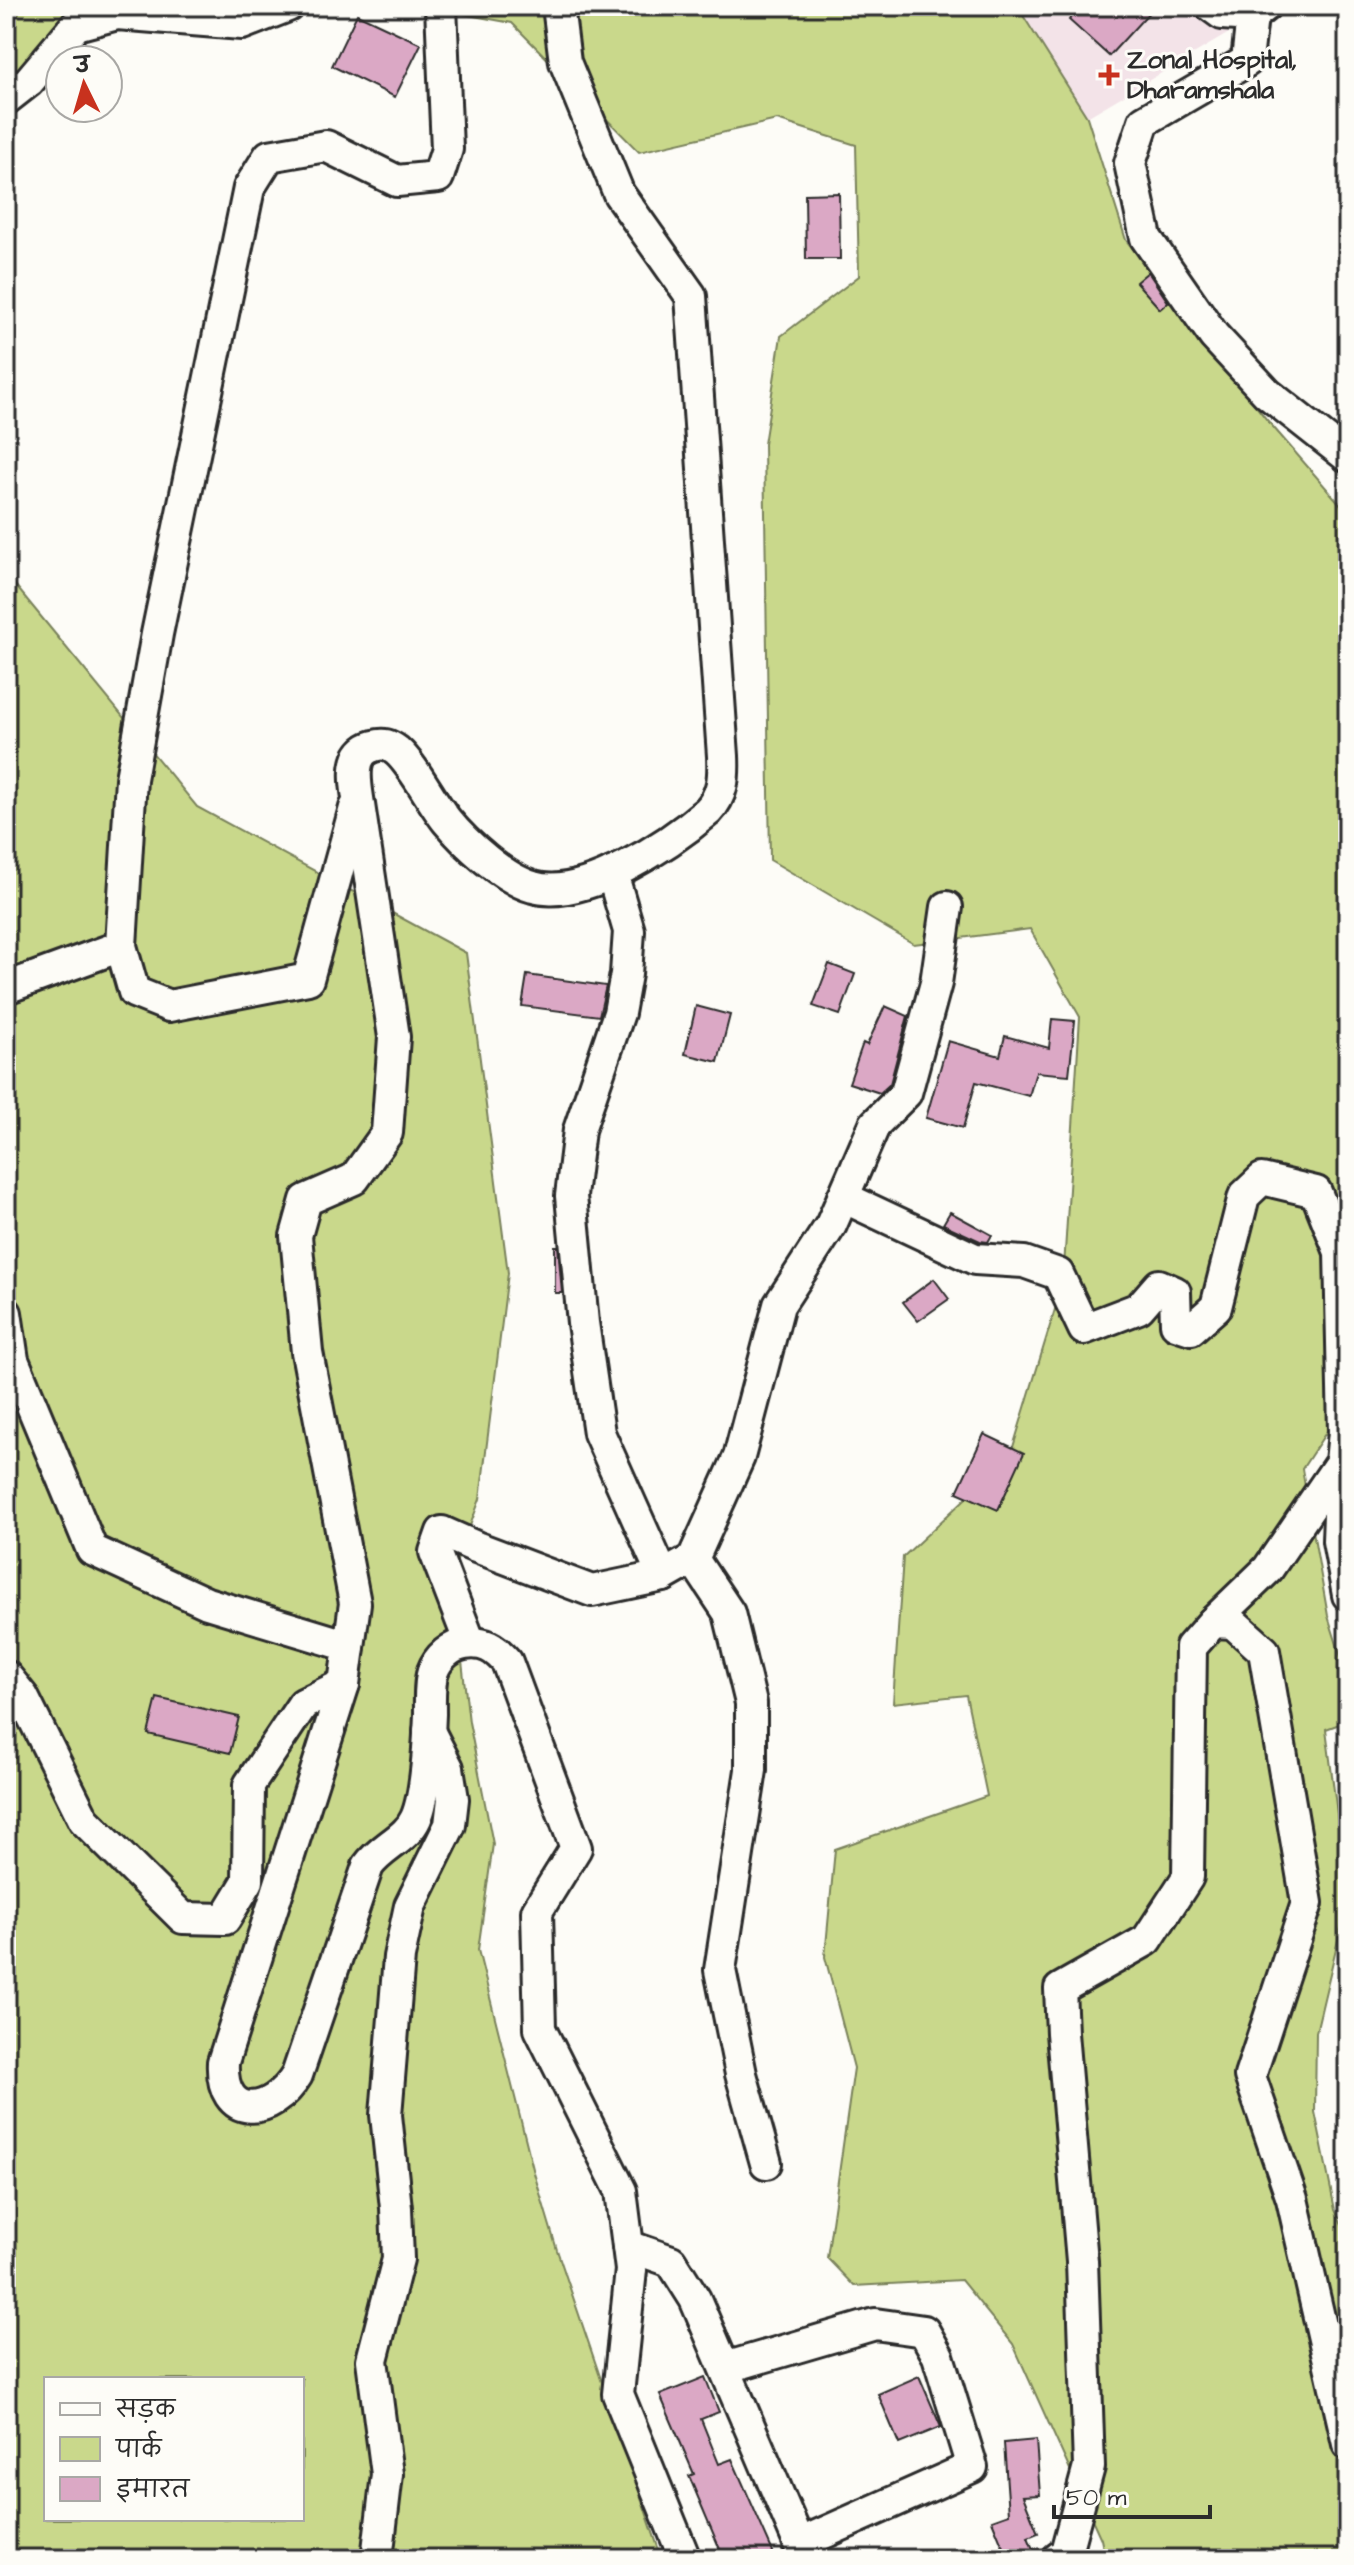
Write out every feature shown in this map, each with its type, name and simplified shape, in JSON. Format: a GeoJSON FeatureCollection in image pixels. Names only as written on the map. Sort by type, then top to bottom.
{"type":"FeatureCollection","features":[{"type":"Feature","properties":{"kind":"street"},"geometry":{"type":"LineString","coordinates":[[6,99],[29,81],[76,25],[117,14],[242,24],[288,6]]}},
{"type":"Feature","properties":{"kind":"street"},"geometry":{"type":"LineString","coordinates":[[358,798],[308,979],[169,1006],[134,992],[121,946],[131,779],[160,619],[249,188],[269,156],[326,146],[397,181],[438,177],[447,149],[441,6]]}},
{"type":"Feature","properties":{"kind":"street"},"geometry":{"type":"LineString","coordinates":[[558,6],[565,62],[619,194],[691,296],[723,783],[715,804],[669,840],[612,873],[578,886],[556,890],[535,888],[514,878],[475,849],[447,821],[401,755],[390,746],[381,744],[369,747],[356,764],[358,798],[394,1037],[387,1133],[354,1179],[306,1200],[296,1236],[307,1352],[355,1603],[344,1684],[223,2062],[222,2078],[226,2093],[240,2106],[251,2108],[273,2102],[297,2075],[368,1866],[374,1857],[410,1827],[418,1814],[429,1731],[432,1673],[438,1661],[458,1645],[491,1646],[507,1662],[576,1848],[537,1911],[540,2029],[621,2191],[631,2270],[618,2394],[685,2559]]}},
{"type":"Feature","properties":{"kind":"street"},"geometry":{"type":"LineString","coordinates":[[1211,6],[1222,14],[1258,11],[1247,61],[1144,121],[1130,163],[1146,238],[1214,336],[1267,393],[1348,457]]}},
{"type":"Feature","properties":{"kind":"street"},"geometry":{"type":"LineString","coordinates":[[612,873],[629,931],[626,974],[619,1013],[579,1130],[571,1196],[583,1323],[599,1433],[663,1576]]}},
{"type":"Feature","properties":{"kind":"street"},"geometry":{"type":"LineString","coordinates":[[470,1643],[435,1552],[442,1532],[592,1591],[663,1576],[693,1559],[739,1457],[779,1305],[831,1225],[875,1124],[906,1093],[936,983],[947,907]]}},
{"type":"Feature","properties":{"kind":"street"},"geometry":{"type":"LineString","coordinates":[[6,988],[121,946]]}},
{"type":"Feature","properties":{"kind":"street"},"geometry":{"type":"LineString","coordinates":[[843,1197],[975,1259],[1024,1262],[1058,1274],[1084,1329],[1139,1308],[1159,1285],[1175,1292],[1176,1324],[1191,1329],[1216,1307],[1244,1196],[1262,1179],[1316,1192],[1340,1252],[1344,1432],[1338,1541],[1348,1595]]}},
{"type":"Feature","properties":{"kind":"street"},"geometry":{"type":"LineString","coordinates":[[6,1313],[13,1360],[92,1550],[207,1603],[349,1646]]}},
{"type":"Feature","properties":{"kind":"street"},"geometry":{"type":"LineString","coordinates":[[1057,2559],[1066,2552],[1089,2467],[1082,2261],[1060,1989],[1147,1940],[1188,1877],[1191,1647],[1268,1569],[1341,1462]]}},
{"type":"Feature","properties":{"kind":"street"},"geometry":{"type":"LineString","coordinates":[[693,1559],[729,1613],[751,1703],[751,1770],[720,1970],[741,2074],[766,2163]]}},
{"type":"Feature","properties":{"kind":"street"},"geometry":{"type":"LineString","coordinates":[[1213,1622],[1233,1623],[1264,1651],[1305,1887],[1307,1903],[1250,2076],[1292,2199],[1348,2444]]}},
{"type":"Feature","properties":{"kind":"street"},"geometry":{"type":"LineString","coordinates":[[6,1676],[23,1697],[84,1820],[183,1918],[197,1919],[225,1919],[248,1881],[249,1785],[303,1704],[344,1684]]}},
{"type":"Feature","properties":{"kind":"street"},"geometry":{"type":"LineString","coordinates":[[377,2559],[387,2474],[373,2386],[372,2360],[398,2259],[386,2115],[399,1957],[410,1906],[450,1825],[453,1799],[448,1768],[429,1731]]}},
{"type":"Feature","properties":{"kind":"street"},"geometry":{"type":"LineString","coordinates":[[628,2246],[671,2261],[695,2299],[802,2551],[972,2467],[938,2356],[924,2331],[875,2324],[725,2368]]}},
{"type":"Feature","properties":{"kind":"shaded area","name":"Zonal Hospital, Dharamshala"},"geometry":{"type":"Polygon","coordinates":[[[1017,6],[1253,6],[1229,33],[1087,117],[1017,6]]]}},
{"type":"Feature","properties":{"kind":"green space"},"geometry":{"type":"Polygon","coordinates":[[[6,6],[122,6],[75,44],[44,44],[44,69],[6,100],[6,6]]]}},
{"type":"Feature","properties":{"kind":"green space"},"geometry":{"type":"Polygon","coordinates":[[[419,6],[1017,6],[1087,117],[1126,240],[1267,420],[1341,505],[1348,522],[1348,1399],[1302,1469],[1328,1616],[1348,1679],[1348,1721],[1326,1729],[1348,1898],[1316,2032],[1315,2112],[1335,2210],[1348,2236],[1348,2559],[1105,2559],[1101,2539],[1013,2344],[961,2280],[854,2286],[827,2258],[854,2068],[825,1957],[835,1849],[987,1796],[966,1695],[893,1703],[903,1557],[1010,1457],[1063,1283],[1080,1017],[1030,929],[914,944],[770,860],[764,444],[781,336],[859,276],[856,145],[777,120],[639,152],[512,23],[419,6]]]}},
{"type":"Feature","properties":{"kind":"green space"},"geometry":{"type":"Polygon","coordinates":[[[6,574],[197,807],[466,953],[508,1273],[480,1499],[452,1574],[469,1722],[493,1844],[478,1950],[534,2173],[557,2250],[662,2559],[6,2559],[6,574]]]}},
{"type":"Feature","properties":{"kind":"building"},"geometry":{"type":"Polygon","coordinates":[[[1081,6],[1155,6],[1109,56],[1069,20],[1081,6]]]}},
{"type":"Feature","properties":{"kind":"building"},"geometry":{"type":"Polygon","coordinates":[[[357,14],[421,44],[395,97],[332,66],[357,14]]]}},
{"type":"Feature","properties":{"kind":"building"},"geometry":{"type":"Polygon","coordinates":[[[839,193],[840,259],[806,259],[805,194],[839,193]]]}},
{"type":"Feature","properties":{"kind":"building"},"geometry":{"type":"Polygon","coordinates":[[[1148,272],[1168,302],[1160,309],[1136,282],[1148,272]]]}},
{"type":"Feature","properties":{"kind":"building"},"geometry":{"type":"Polygon","coordinates":[[[829,964],[855,974],[840,1015],[813,1006],[829,964]]]}},
{"type":"Feature","properties":{"kind":"building"},"geometry":{"type":"Polygon","coordinates":[[[527,975],[606,986],[599,1016],[522,1006],[527,975]]]}},
{"type":"Feature","properties":{"kind":"building"},"geometry":{"type":"Polygon","coordinates":[[[696,1006],[730,1015],[718,1062],[685,1054],[696,1006]]]}},
{"type":"Feature","properties":{"kind":"building"},"geometry":{"type":"Polygon","coordinates":[[[885,1006],[908,1016],[890,1084],[880,1093],[849,1083],[863,1043],[867,1045],[885,1006]]]}},
{"type":"Feature","properties":{"kind":"building"},"geometry":{"type":"Polygon","coordinates":[[[1052,1019],[1075,1021],[1069,1075],[1036,1072],[1029,1096],[976,1082],[963,1128],[926,1118],[948,1041],[1000,1056],[1005,1036],[1049,1048],[1052,1019]]]}},
{"type":"Feature","properties":{"kind":"building"},"geometry":{"type":"Polygon","coordinates":[[[950,1212],[992,1235],[988,1242],[943,1224],[950,1212]]]}},
{"type":"Feature","properties":{"kind":"building"},"geometry":{"type":"Polygon","coordinates":[[[555,1246],[558,1246],[562,1293],[555,1293],[555,1246]]]}},
{"type":"Feature","properties":{"kind":"building"},"geometry":{"type":"Polygon","coordinates":[[[934,1279],[949,1299],[918,1321],[903,1302],[934,1279]]]}},
{"type":"Feature","properties":{"kind":"building"},"geometry":{"type":"Polygon","coordinates":[[[984,1434],[1024,1453],[998,1510],[957,1492],[984,1434]]]}},
{"type":"Feature","properties":{"kind":"building"},"geometry":{"type":"Polygon","coordinates":[[[157,1698],[239,1717],[230,1753],[148,1734],[157,1698]]]}},
{"type":"Feature","properties":{"kind":"building"},"geometry":{"type":"Polygon","coordinates":[[[919,2376],[941,2427],[899,2444],[878,2394],[919,2376]]]}},
{"type":"Feature","properties":{"kind":"building"},"geometry":{"type":"Polygon","coordinates":[[[705,2377],[719,2412],[701,2419],[719,2464],[732,2459],[776,2559],[724,2559],[689,2476],[694,2474],[660,2395],[705,2377]]]}},
{"type":"Feature","properties":{"kind":"building"},"geometry":{"type":"Polygon","coordinates":[[[1036,2440],[1040,2495],[1023,2496],[1038,2533],[1028,2537],[1037,2559],[1008,2559],[992,2520],[1009,2514],[1004,2443],[1036,2440]]]}},
{"type":"Feature","properties":{"kind":"place","name":"Zonal Hospital, Dharamshala"},"geometry":{"type":"Point","coordinates":[1109,75]}}]}
